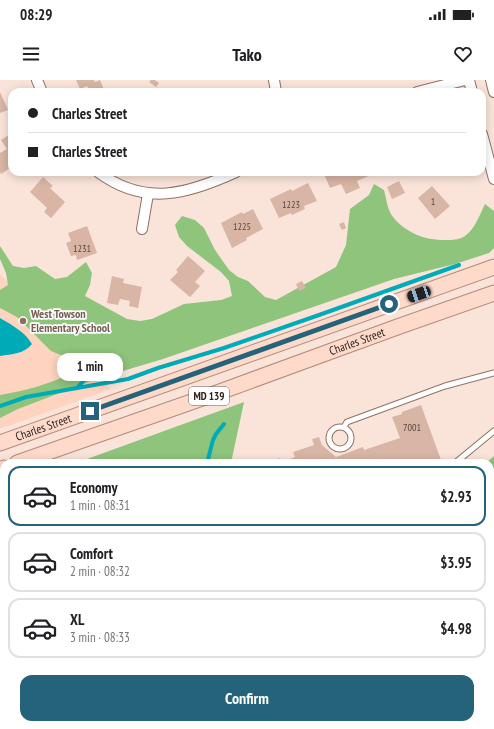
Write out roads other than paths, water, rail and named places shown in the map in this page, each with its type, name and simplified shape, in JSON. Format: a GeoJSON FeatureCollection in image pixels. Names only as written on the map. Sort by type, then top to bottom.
{"type":"FeatureCollection","features":[{"type":"Feature","properties":{"kind":"main road","name":"Charles Street"},"geometry":{"type":"LineString","coordinates":[[0,443],[494,267]]}},
{"type":"Feature","properties":{"kind":"main road","name":"Charles Street"},"geometry":{"type":"LineString","coordinates":[[28,459],[494,293]]}},
{"type":"Feature","properties":{"kind":"street"},"geometry":{"type":"LineString","coordinates":[[433,88],[465,80]]}},
{"type":"Feature","properties":{"kind":"street"},"geometry":{"type":"LineString","coordinates":[[491,80],[494,92]]}},
{"type":"Feature","properties":{"kind":"street"},"geometry":{"type":"LineString","coordinates":[[486,149],[494,179]]}},
{"type":"Feature","properties":{"kind":"street"},"geometry":{"type":"LineString","coordinates":[[104,176],[119,185],[148,194],[193,189],[226,176]]}},
{"type":"Feature","properties":{"kind":"street"},"geometry":{"type":"LineString","coordinates":[[142,229],[148,194]]}},
{"type":"Feature","properties":{"kind":"lane"},"geometry":{"type":"LineString","coordinates":[[344,427],[347,422],[445,386],[494,373]]}},
{"type":"Feature","properties":{"kind":"lane"},"geometry":{"type":"LineString","coordinates":[[336,427],[344,427],[350,431],[351,442],[342,449],[334,448],[330,442],[329,435],[336,427]]}},
{"type":"Feature","properties":{"kind":"lane"},"geometry":{"type":"LineString","coordinates":[[460,459],[494,431]]}},
{"type":"Feature","properties":{"kind":"water"},"geometry":{"type":"Polygon","coordinates":[[[0,318],[22,332],[32,344],[22,352],[0,356],[0,318]]]}},
{"type":"Feature","properties":{"kind":"waterway"},"geometry":{"type":"LineString","coordinates":[[0,406],[26,397],[128,379],[158,368],[224,348],[459,265]]}},
{"type":"Feature","properties":{"kind":"waterway"},"geometry":{"type":"LineString","coordinates":[[77,388],[88,376]]}},
{"type":"Feature","properties":{"kind":"waterway"},"geometry":{"type":"LineString","coordinates":[[208,459],[213,440],[224,424]]}},
{"type":"Feature","properties":{"kind":"place","name":"West Towson Elementary School"},"geometry":{"type":"Point","coordinates":[23,321]}}]}
